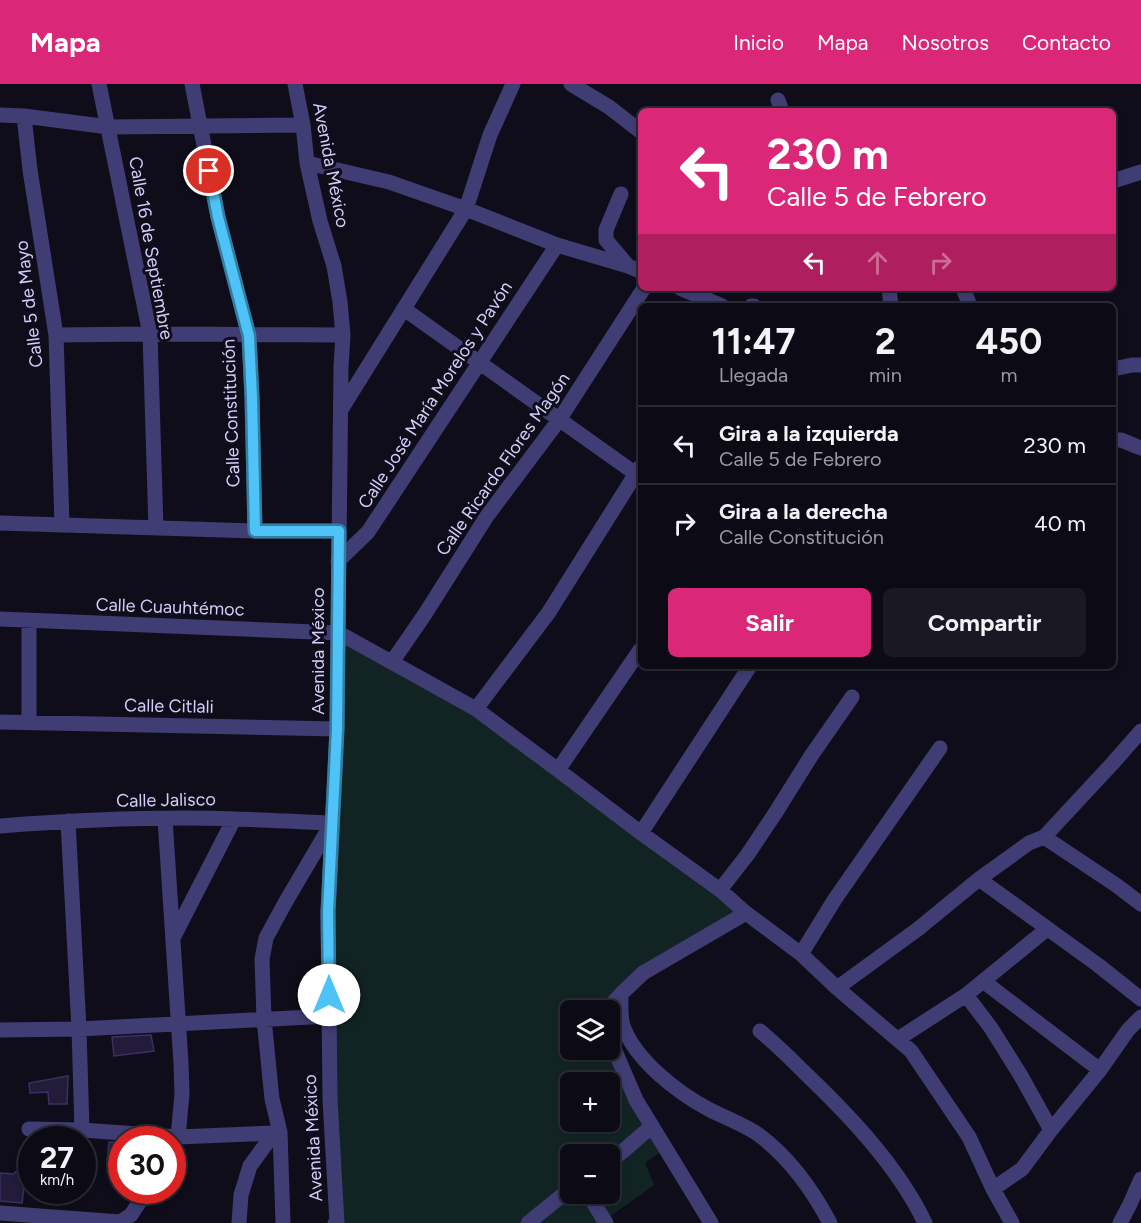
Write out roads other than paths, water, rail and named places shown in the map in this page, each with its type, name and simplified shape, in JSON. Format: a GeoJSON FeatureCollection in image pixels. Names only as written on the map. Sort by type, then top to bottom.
{"type":"FeatureCollection","features":[{"type":"Feature","properties":{"kind":"street","name":"Calle 16 de Septiembre"},"geometry":{"type":"LineString","coordinates":[[99,84],[150,334],[156,528]]}},
{"type":"Feature","properties":{"kind":"street","name":"Calle Constitución"},"geometry":{"type":"LineString","coordinates":[[192,84],[218,217],[249,336],[255,531]]}},
{"type":"Feature","properties":{"kind":"street","name":"Avenida México"},"geometry":{"type":"LineString","coordinates":[[296,84],[307,163],[320,221],[334,266],[343,335],[337,729],[328,912],[330,1099],[336,1223]]}},
{"type":"Feature","properties":{"kind":"street"},"geometry":{"type":"LineString","coordinates":[[342,408],[466,209],[490,135],[513,84]]}},
{"type":"Feature","properties":{"kind":"street"},"geometry":{"type":"LineString","coordinates":[[572,84],[609,107],[638,129]]}},
{"type":"Feature","properties":{"kind":"street"},"geometry":{"type":"LineString","coordinates":[[0,115],[109,127],[303,125]]}},
{"type":"Feature","properties":{"kind":"street","name":"Calle 5 de Mayo"},"geometry":{"type":"LineString","coordinates":[[24,116],[30,170],[56,335],[62,524]]}},
{"type":"Feature","properties":{"kind":"street"},"geometry":{"type":"LineString","coordinates":[[307,163],[388,182],[466,209],[557,245],[634,268]]}},
{"type":"Feature","properties":{"kind":"street"},"geometry":{"type":"LineString","coordinates":[[1116,180],[1141,172]]}},
{"type":"Feature","properties":{"kind":"street"},"geometry":{"type":"LineString","coordinates":[[621,194],[606,230],[606,240],[634,268]]}},
{"type":"Feature","properties":{"kind":"street","name":"Calle José María Morelos y Pavón"},"geometry":{"type":"LineString","coordinates":[[338,561],[368,532],[557,245]]}},
{"type":"Feature","properties":{"kind":"street","name":"Calle Ricardo Flores Magón"},"geometry":{"type":"LineString","coordinates":[[392,662],[487,516],[559,420],[642,291]]}},
{"type":"Feature","properties":{"kind":"street"},"geometry":{"type":"LineString","coordinates":[[687,291],[715,303]]}},
{"type":"Feature","properties":{"kind":"street"},"geometry":{"type":"LineString","coordinates":[[404,309],[559,420],[638,470],[549,612],[476,709]]}},
{"type":"Feature","properties":{"kind":"street"},"geometry":{"type":"LineString","coordinates":[[56,335],[343,335]]}},
{"type":"Feature","properties":{"kind":"street"},"geometry":{"type":"LineString","coordinates":[[1116,368],[1141,365]]}},
{"type":"Feature","properties":{"kind":"street"},"geometry":{"type":"LineString","coordinates":[[1116,440],[1141,448]]}},
{"type":"Feature","properties":{"kind":"street"},"geometry":{"type":"LineString","coordinates":[[0,523],[255,531],[339,531]]}},
{"type":"Feature","properties":{"kind":"street","name":"Calle Cuauhtémoc"},"geometry":{"type":"LineString","coordinates":[[0,619],[339,633]]}},
{"type":"Feature","properties":{"kind":"street"},"geometry":{"type":"LineString","coordinates":[[28,621],[29,722]]}},
{"type":"Feature","properties":{"kind":"street"},"geometry":{"type":"LineString","coordinates":[[339,633],[476,709],[641,834],[720,890],[801,954],[837,988],[911,1050],[969,1137],[1012,1223]]}},
{"type":"Feature","properties":{"kind":"street"},"geometry":{"type":"LineString","coordinates":[[558,770],[638,653]]}},
{"type":"Feature","properties":{"kind":"street"},"geometry":{"type":"LineString","coordinates":[[641,834],[748,669]]}},
{"type":"Feature","properties":{"kind":"street"},"geometry":{"type":"LineString","coordinates":[[720,890],[754,846],[811,756],[852,697]]}},
{"type":"Feature","properties":{"kind":"street","name":"Calle Citlali"},"geometry":{"type":"LineString","coordinates":[[0,722],[337,729]]}},
{"type":"Feature","properties":{"kind":"street"},"geometry":{"type":"LineString","coordinates":[[837,988],[918,929],[979,879],[1029,843],[1040,838],[1141,730]]}},
{"type":"Feature","properties":{"kind":"street"},"geometry":{"type":"LineString","coordinates":[[801,954],[835,899],[940,748]]}},
{"type":"Feature","properties":{"kind":"street"},"geometry":{"type":"LineString","coordinates":[[165,819],[179,1024],[182,1094],[179,1126]]}},
{"type":"Feature","properties":{"kind":"street","name":"Calle Jalisco"},"geometry":{"type":"LineString","coordinates":[[0,826],[68,821],[165,819],[332,823]]}},
{"type":"Feature","properties":{"kind":"street"},"geometry":{"type":"LineString","coordinates":[[173,939],[234,819]]}},
{"type":"Feature","properties":{"kind":"street"},"geometry":{"type":"LineString","coordinates":[[68,821],[82,1126]]}},
{"type":"Feature","properties":{"kind":"street"},"geometry":{"type":"LineString","coordinates":[[283,1223],[277,1133],[264,1019],[262,959],[266,938],[332,823]]}},
{"type":"Feature","properties":{"kind":"street"},"geometry":{"type":"LineString","coordinates":[[1040,838],[1116,885],[1141,904]]}},
{"type":"Feature","properties":{"kind":"street"},"geometry":{"type":"LineString","coordinates":[[979,879],[1098,964],[1141,999]]}},
{"type":"Feature","properties":{"kind":"street"},"geometry":{"type":"LineString","coordinates":[[616,1000],[643,973],[746,912]]}},
{"type":"Feature","properties":{"kind":"street"},"geometry":{"type":"LineString","coordinates":[[898,1039],[966,995],[1047,929]]}},
{"type":"Feature","properties":{"kind":"street"},"geometry":{"type":"LineString","coordinates":[[983,981],[1100,1070]]}},
{"type":"Feature","properties":{"kind":"street"},"geometry":{"type":"LineString","coordinates":[[621,994],[622,1025],[639,1055],[666,1081],[704,1106],[758,1134],[789,1161],[816,1196],[830,1223]]}},
{"type":"Feature","properties":{"kind":"street"},"geometry":{"type":"LineString","coordinates":[[966,995],[991,1028],[1052,1130]]}},
{"type":"Feature","properties":{"kind":"street"},"geometry":{"type":"LineString","coordinates":[[0,1030],[79,1029],[329,1016]]}},
{"type":"Feature","properties":{"kind":"street"},"geometry":{"type":"LineString","coordinates":[[993,1189],[1022,1169],[1100,1070],[1128,1030],[1141,1017]]}},
{"type":"Feature","properties":{"kind":"street"},"geometry":{"type":"LineString","coordinates":[[760,1031],[824,1091],[852,1121],[897,1174],[925,1223]]}},
{"type":"Feature","properties":{"kind":"street"},"geometry":{"type":"LineString","coordinates":[[619,1060],[636,1100],[711,1223]]}},
{"type":"Feature","properties":{"kind":"street"},"geometry":{"type":"LineString","coordinates":[[620,1153],[652,1126]]}},
{"type":"Feature","properties":{"kind":"street"},"geometry":{"type":"LineString","coordinates":[[186,1137],[277,1133]]}},
{"type":"Feature","properties":{"kind":"street"},"geometry":{"type":"LineString","coordinates":[[238,1223],[241,1195],[250,1166],[277,1133]]}},
{"type":"Feature","properties":{"kind":"street"},"geometry":{"type":"LineString","coordinates":[[1120,1223],[1141,1179]]}},
{"type":"Feature","properties":{"kind":"street"},"geometry":{"type":"LineString","coordinates":[[528,1223],[560,1197]]}},
{"type":"Feature","properties":{"kind":"street"},"geometry":{"type":"LineString","coordinates":[[0,1213],[120,1222],[131,1215],[138,1204]]}},
{"type":"Feature","properties":{"kind":"street"},"geometry":{"type":"LineString","coordinates":[[594,1204],[606,1223]]}}]}
